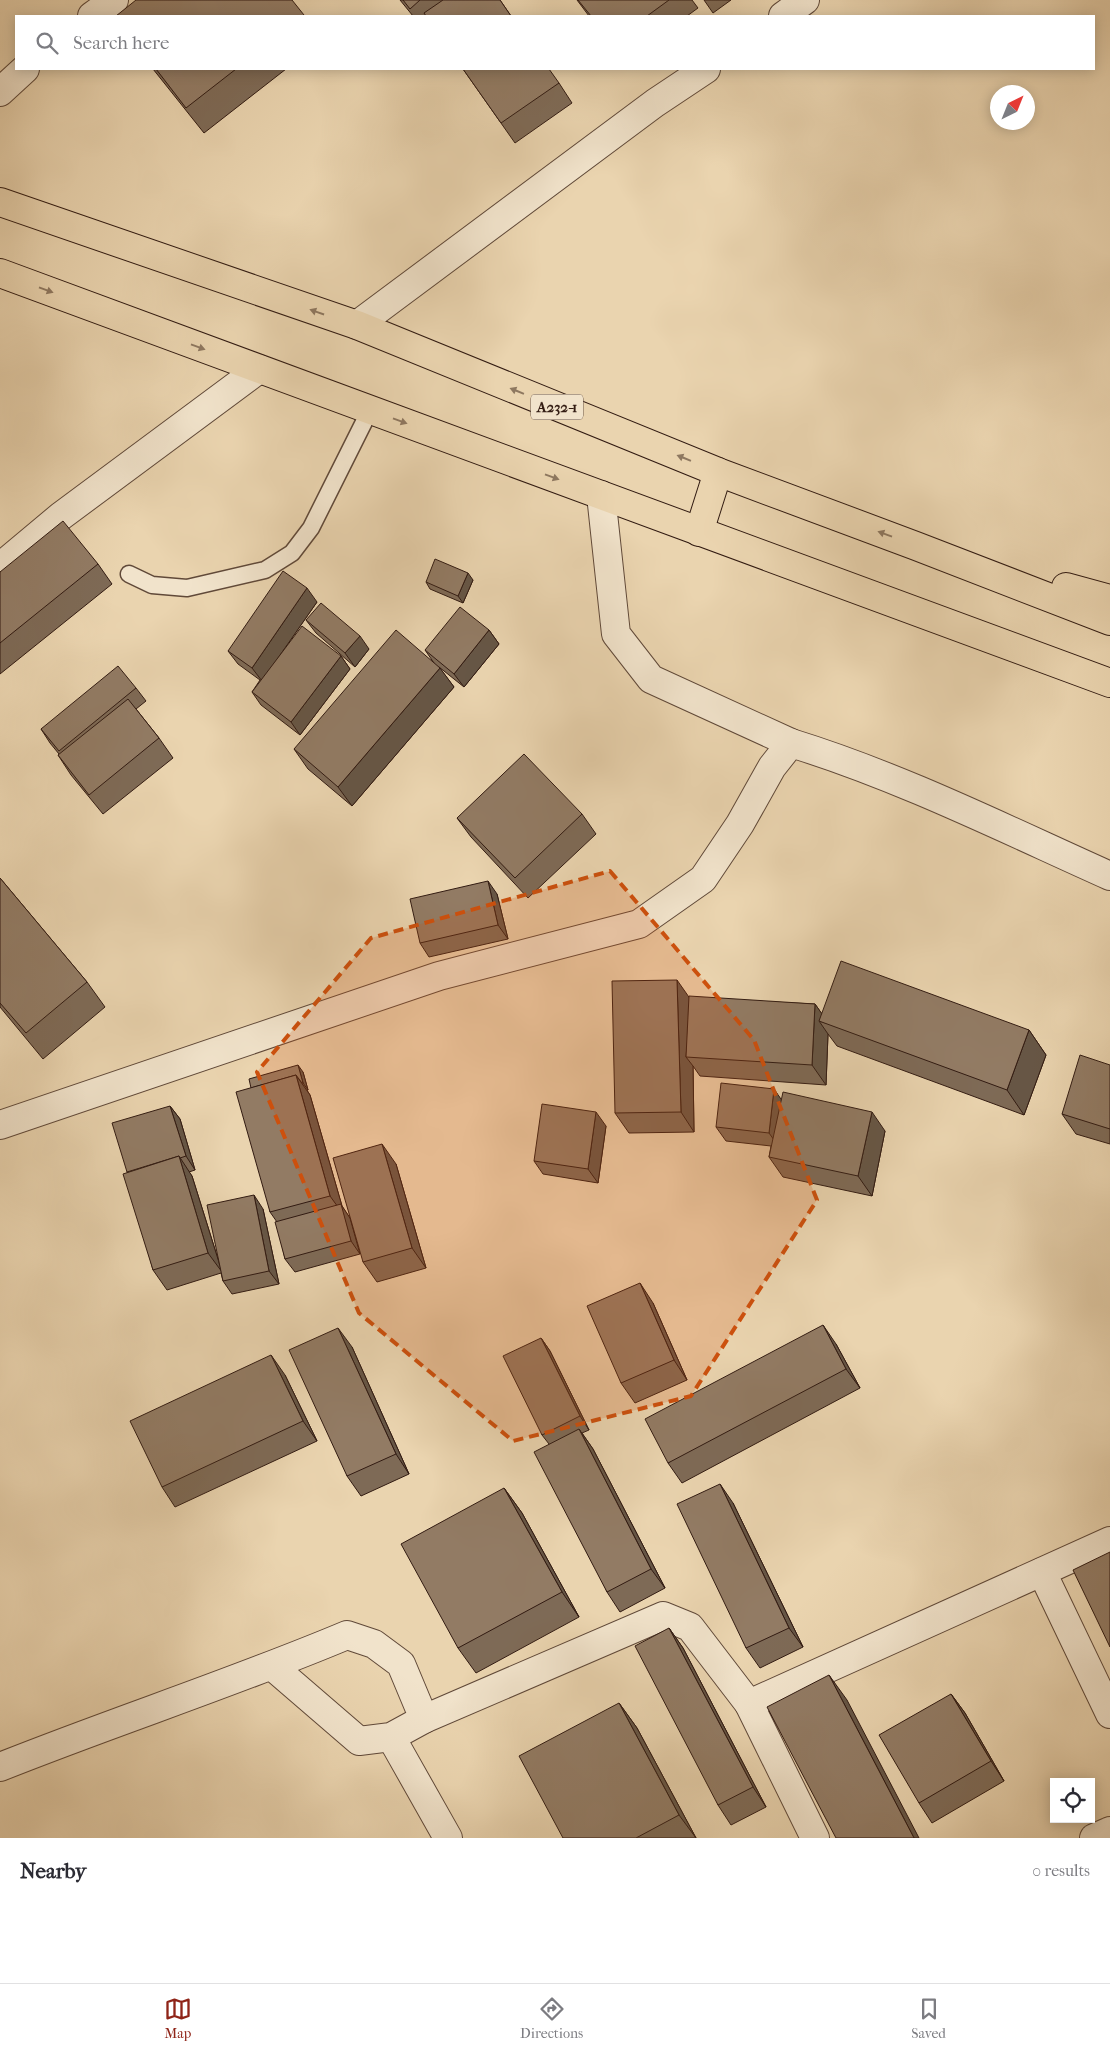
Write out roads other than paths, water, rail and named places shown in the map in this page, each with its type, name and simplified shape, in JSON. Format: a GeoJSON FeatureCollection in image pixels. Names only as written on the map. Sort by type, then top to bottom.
{"type":"FeatureCollection","features":[{"type":"Feature","properties":{"kind":"highway","name":"A232-1"},"geometry":{"type":"LineString","coordinates":[[0,202],[357,325],[718,472],[1110,621]]}},
{"type":"Feature","properties":{"kind":"highway"},"geometry":{"type":"LineString","coordinates":[[0,273],[1110,683]]}},
{"type":"Feature","properties":{"kind":"highway"},"geometry":{"type":"LineString","coordinates":[[699,532],[718,472]]}},
{"type":"Feature","properties":{"kind":"highway"},"geometry":{"type":"LineString","coordinates":[[916,546],[1110,599]]}},
{"type":"Feature","properties":{"kind":"highway"},"geometry":{"type":"LineString","coordinates":[[909,609],[1110,700]]}},
{"type":"Feature","properties":{"kind":"street"},"geometry":{"type":"LineString","coordinates":[[93,15],[114,0]]}},
{"type":"Feature","properties":{"kind":"street"},"geometry":{"type":"LineString","coordinates":[[783,15],[805,0]]}},
{"type":"Feature","properties":{"kind":"street"},"geometry":{"type":"LineString","coordinates":[[0,92],[24,70]]}},
{"type":"Feature","properties":{"kind":"street"},"geometry":{"type":"LineString","coordinates":[[357,325],[647,109],[705,70]]}},
{"type":"Feature","properties":{"kind":"street"},"geometry":{"type":"LineString","coordinates":[[0,566],[61,516],[259,369]]}},
{"type":"Feature","properties":{"kind":"street"},"geometry":{"type":"LineString","coordinates":[[600,495],[616,634],[651,679],[791,743],[836,757],[919,790],[1110,876]]}},
{"type":"Feature","properties":{"kind":"street"},"geometry":{"type":"LineString","coordinates":[[0,1124],[439,976],[639,924],[703,879],[740,824],[772,767],[791,743]]}},
{"type":"Feature","properties":{"kind":"street"},"geometry":{"type":"LineString","coordinates":[[749,1704],[1110,1541]]}},
{"type":"Feature","properties":{"kind":"street"},"geometry":{"type":"LineString","coordinates":[[1042,1572],[1110,1714]]}},
{"type":"Feature","properties":{"kind":"street"},"geometry":{"type":"LineString","coordinates":[[272,1666],[359,1740],[391,1737],[424,1719],[664,1616],[690,1627],[749,1704],[815,1838]]}},
{"type":"Feature","properties":{"kind":"street"},"geometry":{"type":"LineString","coordinates":[[0,1767],[80,1735],[272,1666],[347,1635],[374,1644],[401,1664],[424,1719]]}},
{"type":"Feature","properties":{"kind":"street"},"geometry":{"type":"LineString","coordinates":[[391,1737],[448,1838]]}},
{"type":"Feature","properties":{"kind":"street"},"geometry":{"type":"LineString","coordinates":[[1094,1838],[1110,1831]]}},
{"type":"Feature","properties":{"kind":"lane"},"geometry":{"type":"LineString","coordinates":[[129,574],[152,585],[186,588],[265,570],[292,553],[311,528],[370,410]]}}]}
